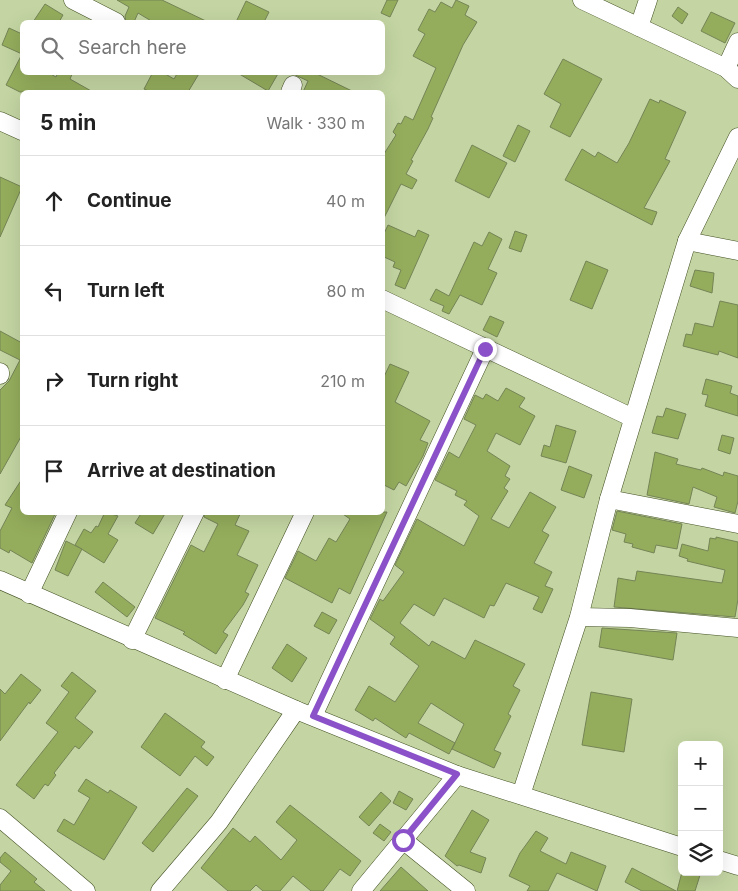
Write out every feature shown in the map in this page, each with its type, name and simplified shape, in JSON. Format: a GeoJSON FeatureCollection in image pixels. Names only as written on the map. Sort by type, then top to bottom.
{"type":"FeatureCollection","features":[{"type":"Feature","properties":{"kind":"street"},"geometry":{"type":"LineString","coordinates":[[72,0],[112,20]]}},
{"type":"Feature","properties":{"kind":"street"},"geometry":{"type":"LineString","coordinates":[[582,0],[639,26],[732,74],[738,42]]}},
{"type":"Feature","properties":{"kind":"street"},"geometry":{"type":"LineString","coordinates":[[639,26],[648,0]]}},
{"type":"Feature","properties":{"kind":"street"},"geometry":{"type":"LineString","coordinates":[[0,121],[20,130]]}},
{"type":"Feature","properties":{"kind":"street"},"geometry":{"type":"LineString","coordinates":[[521,795],[579,617],[609,499],[687,241],[738,137]]}},
{"type":"Feature","properties":{"kind":"street"},"geometry":{"type":"LineString","coordinates":[[687,241],[738,251]]}},
{"type":"Feature","properties":{"kind":"street"},"geometry":{"type":"LineString","coordinates":[[385,300],[633,418]]}},
{"type":"Feature","properties":{"kind":"street"},"geometry":{"type":"LineString","coordinates":[[313,716],[485,349]]}},
{"type":"Feature","properties":{"kind":"street"},"geometry":{"type":"LineString","coordinates":[[609,499],[738,524]]}},
{"type":"Feature","properties":{"kind":"street"},"geometry":{"type":"LineString","coordinates":[[28,594],[67,515]]}},
{"type":"Feature","properties":{"kind":"street"},"geometry":{"type":"LineString","coordinates":[[132,640],[194,515]]}},
{"type":"Feature","properties":{"kind":"street"},"geometry":{"type":"LineString","coordinates":[[225,680],[303,515]]}},
{"type":"Feature","properties":{"kind":"street"},"geometry":{"type":"LineString","coordinates":[[0,580],[225,680],[457,774],[678,846]]}},
{"type":"Feature","properties":{"kind":"street"},"geometry":{"type":"LineString","coordinates":[[579,617],[630,618],[738,628]]}},
{"type":"Feature","properties":{"kind":"street"},"geometry":{"type":"LineString","coordinates":[[160,891],[219,822],[296,710]]}},
{"type":"Feature","properties":{"kind":"street"},"geometry":{"type":"LineString","coordinates":[[360,891],[457,774]]}},
{"type":"Feature","properties":{"kind":"street"},"geometry":{"type":"LineString","coordinates":[[0,818],[86,891]]}},
{"type":"Feature","properties":{"kind":"street"},"geometry":{"type":"LineString","coordinates":[[403,840],[466,891]]}},
{"type":"Feature","properties":{"kind":"street"},"geometry":{"type":"LineString","coordinates":[[723,861],[738,866]]}},
{"type":"Feature","properties":{"kind":"building"},"geometry":{"type":"Polygon","coordinates":[[[117,0],[162,0],[204,20],[150,20],[138,13],[135,20],[126,20],[125,16],[129,7],[117,0]]]}},
{"type":"Feature","properties":{"kind":"building"},"geometry":{"type":"Polygon","coordinates":[[[387,0],[398,0],[390,17],[381,13],[387,0]]]}},
{"type":"Feature","properties":{"kind":"building"},"geometry":{"type":"Polygon","coordinates":[[[456,0],[469,6],[465,15],[477,22],[463,45],[431,117],[433,118],[411,160],[413,161],[406,174],[417,180],[412,189],[401,184],[385,216],[385,152],[396,135],[393,132],[398,123],[401,124],[405,116],[413,120],[436,68],[413,56],[425,34],[418,30],[429,9],[435,12],[441,2],[452,8],[456,0]]]}},
{"type":"Feature","properties":{"kind":"building"},"geometry":{"type":"Polygon","coordinates":[[[246,1],[269,12],[265,20],[237,20],[246,1]]]}},
{"type":"Feature","properties":{"kind":"building"},"geometry":{"type":"Polygon","coordinates":[[[45,4],[63,15],[60,20],[34,20],[45,4]]]}},
{"type":"Feature","properties":{"kind":"building"},"geometry":{"type":"Polygon","coordinates":[[[678,7],[688,14],[682,24],[672,16],[678,7]]]}},
{"type":"Feature","properties":{"kind":"building"},"geometry":{"type":"Polygon","coordinates":[[[711,12],[735,23],[725,43],[701,31],[711,12]]]}},
{"type":"Feature","properties":{"kind":"building"},"geometry":{"type":"Polygon","coordinates":[[[9,28],[20,33],[20,53],[2,45],[9,28]]]}},
{"type":"Feature","properties":{"kind":"building"},"geometry":{"type":"Polygon","coordinates":[[[20,58],[20,75],[52,75],[56,77],[57,75],[72,75],[70,79],[89,90],[20,90],[20,92],[6,85],[20,58]]]}},
{"type":"Feature","properties":{"kind":"building"},"geometry":{"type":"Polygon","coordinates":[[[563,59],[602,79],[570,137],[550,127],[561,104],[544,94],[563,59]]]}},
{"type":"Feature","properties":{"kind":"building"},"geometry":{"type":"Polygon","coordinates":[[[151,75],[167,75],[174,79],[176,75],[198,75],[189,90],[144,89],[151,75]]]}},
{"type":"Feature","properties":{"kind":"building"},"geometry":{"type":"Polygon","coordinates":[[[241,75],[277,75],[269,90],[241,75]]]}},
{"type":"Feature","properties":{"kind":"building"},"geometry":{"type":"Polygon","coordinates":[[[295,75],[319,75],[350,90],[304,90],[308,81],[295,75]]]}},
{"type":"Feature","properties":{"kind":"building"},"geometry":{"type":"Polygon","coordinates":[[[650,99],[659,103],[660,100],[686,112],[665,159],[670,161],[644,208],[657,212],[652,225],[565,180],[582,149],[595,157],[598,152],[617,163],[650,99]]]}},
{"type":"Feature","properties":{"kind":"building"},"geometry":{"type":"Polygon","coordinates":[[[518,125],[530,131],[515,162],[503,156],[518,125]]]}},
{"type":"Feature","properties":{"kind":"building"},"geometry":{"type":"Polygon","coordinates":[[[472,145],[507,163],[489,198],[455,181],[472,145]]]}},
{"type":"Feature","properties":{"kind":"building"},"geometry":{"type":"Polygon","coordinates":[[[0,177],[20,186],[20,192],[0,237],[0,177]]]}},
{"type":"Feature","properties":{"kind":"building"},"geometry":{"type":"Polygon","coordinates":[[[388,225],[415,237],[418,230],[429,235],[405,289],[395,285],[401,270],[393,267],[395,262],[385,257],[385,232],[388,225]]]}},
{"type":"Feature","properties":{"kind":"building"},"geometry":{"type":"Polygon","coordinates":[[[515,231],[527,235],[521,252],[509,248],[515,231]]]}},
{"type":"Feature","properties":{"kind":"building"},"geometry":{"type":"Polygon","coordinates":[[[489,232],[502,239],[488,269],[497,273],[482,305],[460,295],[449,314],[442,311],[444,306],[430,300],[436,289],[449,296],[474,242],[482,246],[489,232]]]}},
{"type":"Feature","properties":{"kind":"building"},"geometry":{"type":"Polygon","coordinates":[[[586,261],[608,270],[592,309],[570,300],[586,261]]]}},
{"type":"Feature","properties":{"kind":"building"},"geometry":{"type":"Polygon","coordinates":[[[695,270],[714,273],[712,293],[690,286],[695,270]]]}},
{"type":"Feature","properties":{"kind":"building"},"geometry":{"type":"Polygon","coordinates":[[[720,301],[738,305],[738,358],[719,351],[718,355],[683,346],[686,334],[692,335],[695,323],[713,327],[720,301]]]}},
{"type":"Feature","properties":{"kind":"building"},"geometry":{"type":"Polygon","coordinates":[[[490,316],[504,322],[497,337],[483,330],[490,316]]]}},
{"type":"Feature","properties":{"kind":"building"},"geometry":{"type":"Polygon","coordinates":[[[0,331],[20,342],[20,360],[0,350],[0,331]]]}},
{"type":"Feature","properties":{"kind":"building"},"geometry":{"type":"Polygon","coordinates":[[[20,360],[20,439],[0,474],[0,390],[9,381],[20,360]]]}},
{"type":"Feature","properties":{"kind":"building"},"geometry":{"type":"Polygon","coordinates":[[[390,364],[409,372],[395,402],[430,421],[420,440],[428,443],[423,456],[406,486],[399,482],[394,490],[385,486],[385,375],[390,364]]]}},
{"type":"Feature","properties":{"kind":"building"},"geometry":{"type":"Polygon","coordinates":[[[706,379],[732,386],[730,393],[738,396],[738,416],[705,406],[708,395],[702,394],[706,379]]]}},
{"type":"Feature","properties":{"kind":"building"},"geometry":{"type":"Polygon","coordinates":[[[506,388],[525,398],[519,407],[535,416],[520,445],[496,433],[487,451],[510,466],[505,476],[510,479],[504,488],[508,491],[491,519],[509,528],[530,492],[556,507],[542,531],[549,535],[534,563],[552,572],[545,586],[553,589],[542,613],[533,609],[539,597],[506,583],[494,606],[490,605],[484,618],[444,598],[434,616],[414,604],[400,623],[429,646],[432,641],[465,659],[475,640],[525,664],[513,686],[520,690],[508,714],[511,716],[494,750],[501,753],[494,768],[452,749],[454,745],[449,754],[409,733],[406,738],[375,718],[373,721],[355,710],[369,686],[395,702],[419,666],[390,644],[395,637],[370,619],[380,599],[383,601],[404,572],[395,565],[417,519],[464,546],[479,516],[464,505],[467,501],[455,495],[457,491],[435,480],[449,452],[459,458],[476,425],[464,419],[475,395],[483,399],[486,394],[498,401],[506,388]],[[431,703],[418,723],[455,743],[464,724],[431,703]]]}},
{"type":"Feature","properties":{"kind":"building"},"geometry":{"type":"Polygon","coordinates":[[[666,408],[686,414],[678,439],[652,433],[657,416],[663,417],[666,408]]]}},
{"type":"Feature","properties":{"kind":"building"},"geometry":{"type":"Polygon","coordinates":[[[556,425],[576,431],[566,463],[541,456],[544,445],[550,447],[556,425]]]}},
{"type":"Feature","properties":{"kind":"building"},"geometry":{"type":"Polygon","coordinates":[[[722,435],[734,438],[730,454],[718,450],[722,435]]]}},
{"type":"Feature","properties":{"kind":"building"},"geometry":{"type":"Polygon","coordinates":[[[655,452],[678,459],[676,464],[701,470],[702,468],[723,476],[724,472],[738,476],[738,501],[735,513],[714,507],[717,497],[693,487],[689,504],[647,495],[655,452]]]}},
{"type":"Feature","properties":{"kind":"building"},"geometry":{"type":"Polygon","coordinates":[[[569,466],[592,475],[584,498],[561,490],[569,466]]]}},
{"type":"Feature","properties":{"kind":"building"},"geometry":{"type":"Polygon","coordinates":[[[20,482],[20,515],[55,515],[32,563],[10,550],[9,553],[0,548],[0,531],[12,508],[5,505],[20,482]]]}},
{"type":"Feature","properties":{"kind":"building"},"geometry":{"type":"Polygon","coordinates":[[[617,511],[682,524],[677,549],[656,545],[654,553],[632,547],[633,544],[624,542],[626,534],[612,530],[617,511]]]}},
{"type":"Feature","properties":{"kind":"building"},"geometry":{"type":"Polygon","coordinates":[[[385,512],[387,512],[350,594],[339,588],[332,603],[285,578],[298,551],[316,561],[329,538],[336,542],[350,519],[344,515],[385,515],[385,512]]]}},
{"type":"Feature","properties":{"kind":"building"},"geometry":{"type":"Polygon","coordinates":[[[104,515],[118,516],[108,534],[118,540],[104,563],[75,545],[84,529],[91,533],[96,526],[98,527],[104,515]]]}},
{"type":"Feature","properties":{"kind":"building"},"geometry":{"type":"Polygon","coordinates":[[[140,515],[164,515],[153,534],[135,523],[140,515]]]}},
{"type":"Feature","properties":{"kind":"building"},"geometry":{"type":"Polygon","coordinates":[[[204,515],[240,515],[235,525],[249,531],[237,555],[258,565],[245,592],[249,594],[223,632],[228,635],[216,654],[183,634],[185,632],[155,618],[191,545],[204,552],[218,524],[204,517],[204,515]]]}},
{"type":"Feature","properties":{"kind":"building"},"geometry":{"type":"Polygon","coordinates":[[[716,537],[738,542],[738,599],[735,617],[614,607],[618,578],[635,581],[637,571],[722,583],[725,570],[687,561],[688,559],[679,556],[682,544],[708,551],[710,538],[716,539],[716,537]]]}},
{"type":"Feature","properties":{"kind":"building"},"geometry":{"type":"Polygon","coordinates":[[[66,541],[82,549],[68,576],[55,570],[66,541]]]}},
{"type":"Feature","properties":{"kind":"building"},"geometry":{"type":"Polygon","coordinates":[[[103,582],[135,607],[127,617],[95,592],[103,582]]]}},
{"type":"Feature","properties":{"kind":"building"},"geometry":{"type":"Polygon","coordinates":[[[322,612],[337,620],[329,634],[314,626],[322,612]]]}},
{"type":"Feature","properties":{"kind":"building"},"geometry":{"type":"Polygon","coordinates":[[[602,628],[677,633],[673,660],[599,647],[602,628]]]}},
{"type":"Feature","properties":{"kind":"building"},"geometry":{"type":"Polygon","coordinates":[[[287,644],[307,658],[292,682],[272,668],[287,644]]]}},
{"type":"Feature","properties":{"kind":"building"},"geometry":{"type":"Polygon","coordinates":[[[72,672],[96,691],[75,718],[93,732],[79,749],[75,746],[54,773],[56,775],[48,786],[45,784],[34,799],[16,785],[58,732],[46,723],[69,692],[61,686],[72,672]]]}},
{"type":"Feature","properties":{"kind":"building"},"geometry":{"type":"Polygon","coordinates":[[[21,674],[41,690],[30,704],[29,702],[0,741],[0,689],[5,694],[21,674]]]}},
{"type":"Feature","properties":{"kind":"building"},"geometry":{"type":"Polygon","coordinates":[[[591,692],[632,699],[624,752],[582,745],[591,692]]]}},
{"type":"Feature","properties":{"kind":"building"},"geometry":{"type":"Polygon","coordinates":[[[165,713],[205,742],[201,747],[214,757],[207,766],[195,756],[180,776],[141,747],[165,713]]]}},
{"type":"Feature","properties":{"kind":"building"},"geometry":{"type":"Polygon","coordinates":[[[86,779],[108,793],[110,790],[137,807],[104,860],[57,831],[64,819],[74,825],[90,798],[78,791],[86,779]]]}},
{"type":"Feature","properties":{"kind":"building"},"geometry":{"type":"Polygon","coordinates":[[[187,788],[198,796],[153,852],[142,843],[187,788]]]}},
{"type":"Feature","properties":{"kind":"building"},"geometry":{"type":"Polygon","coordinates":[[[399,791],[413,799],[406,810],[393,803],[399,791]]]}},
{"type":"Feature","properties":{"kind":"building"},"geometry":{"type":"Polygon","coordinates":[[[381,792],[391,801],[369,826],[359,817],[381,792]]]}},
{"type":"Feature","properties":{"kind":"building"},"geometry":{"type":"Polygon","coordinates":[[[290,805],[361,861],[350,876],[340,869],[323,891],[311,891],[293,876],[280,891],[263,891],[256,885],[250,891],[228,891],[201,868],[233,828],[250,842],[255,836],[281,860],[297,840],[276,822],[290,805]]]}},
{"type":"Feature","properties":{"kind":"building"},"geometry":{"type":"Polygon","coordinates":[[[472,810],[489,820],[470,852],[486,858],[481,873],[459,865],[457,866],[445,856],[472,810]]]}},
{"type":"Feature","properties":{"kind":"building"},"geometry":{"type":"Polygon","coordinates":[[[380,824],[391,832],[384,841],[373,833],[380,824]]]}},
{"type":"Feature","properties":{"kind":"building"},"geometry":{"type":"Polygon","coordinates":[[[536,831],[548,838],[540,851],[566,864],[571,852],[606,866],[597,891],[557,873],[548,891],[527,891],[530,886],[509,876],[520,853],[536,831]]]}},
{"type":"Feature","properties":{"kind":"building"},"geometry":{"type":"Polygon","coordinates":[[[5,852],[37,879],[34,882],[45,891],[0,891],[0,885],[11,871],[0,862],[0,858],[5,852]]]}},
{"type":"Feature","properties":{"kind":"building"},"geometry":{"type":"Polygon","coordinates":[[[401,867],[428,891],[380,891],[401,867]]]}},
{"type":"Feature","properties":{"kind":"building"},"geometry":{"type":"Polygon","coordinates":[[[632,868],[676,891],[642,891],[625,882],[632,868]]]}},
{"type":"Feature","properties":{"kind":"building"},"geometry":{"type":"Polygon","coordinates":[[[681,876],[700,876],[695,891],[677,891],[681,876]]]}},
{"type":"Feature","properties":{"kind":"route"},"geometry":{"type":"LineString","coordinates":[[403,840],[457,774],[313,716],[485,349]]}}]}
